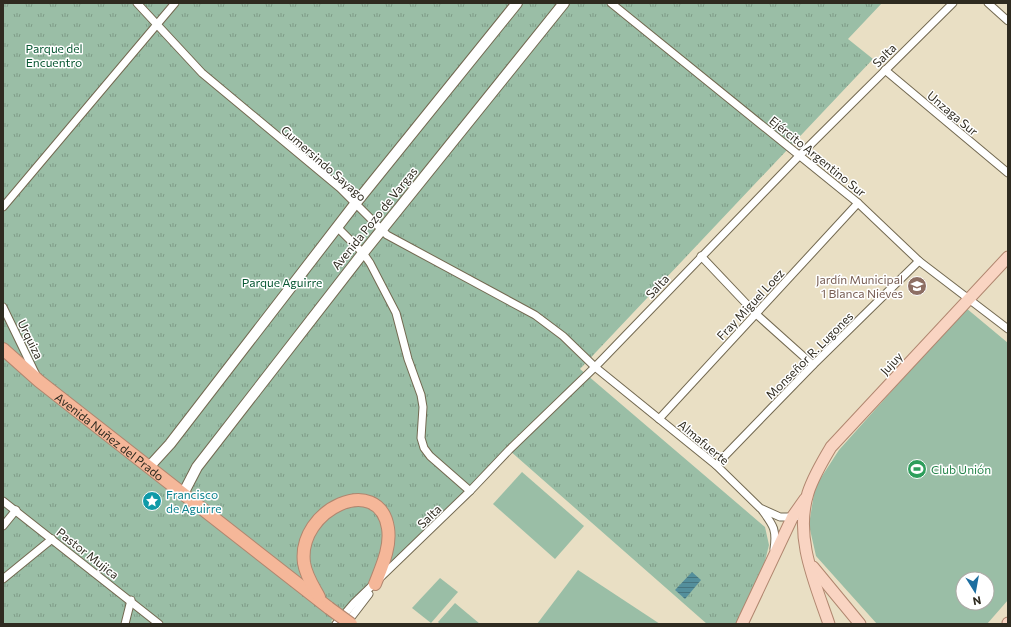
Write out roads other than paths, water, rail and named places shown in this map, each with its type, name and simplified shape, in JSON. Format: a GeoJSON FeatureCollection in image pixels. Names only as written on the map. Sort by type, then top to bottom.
{"type":"FeatureCollection","features":[{"type":"Feature","properties":{"kind":"highway","name":"Avenida Nuñez del Prado"},"geometry":{"type":"LineString","coordinates":[[3,349],[39,381],[351,624]]}},
{"type":"Feature","properties":{"kind":"highway"},"geometry":{"type":"LineString","coordinates":[[326,605],[311,584],[304,563],[307,536],[320,518],[335,506],[344,502],[364,500],[380,510],[386,519],[388,540],[387,551],[376,584]]}},
{"type":"Feature","properties":{"kind":"main road","name":"Avenida Pozo de Vargas"},"geometry":{"type":"LineString","coordinates":[[149,467],[175,438],[355,204],[517,3]]}},
{"type":"Feature","properties":{"kind":"main road","name":"Avenida Pozo de Vargas"},"geometry":{"type":"LineString","coordinates":[[183,494],[197,467],[363,253],[564,3]]}},
{"type":"Feature","properties":{"kind":"main road","name":"Jujuy"},"geometry":{"type":"LineString","coordinates":[[798,518],[814,477],[831,447],[1008,258]]}},
{"type":"Feature","properties":{"kind":"main road"},"geometry":{"type":"LineString","coordinates":[[742,624],[773,558],[798,518]]}},
{"type":"Feature","properties":{"kind":"main road"},"geometry":{"type":"LineString","coordinates":[[798,518],[809,562],[829,624]]}},
{"type":"Feature","properties":{"kind":"main road"},"geometry":{"type":"LineString","coordinates":[[809,562],[827,586],[860,624]]}},
{"type":"Feature","properties":{"kind":"street","name":"Gumersindo Sayago"},"geometry":{"type":"LineString","coordinates":[[137,3],[156,26],[202,73],[340,188],[394,240],[536,316],[563,336],[595,367]]}},
{"type":"Feature","properties":{"kind":"street"},"geometry":{"type":"LineString","coordinates":[[3,207],[175,3]]}},
{"type":"Feature","properties":{"kind":"street","name":"Ejército Argentino Sur"},"geometry":{"type":"LineString","coordinates":[[611,3],[858,203],[919,261],[1008,329]]}},
{"type":"Feature","properties":{"kind":"street","name":"Salta"},"geometry":{"type":"LineString","coordinates":[[376,584],[470,491],[508,450],[595,367],[800,155],[953,3]]}},
{"type":"Feature","properties":{"kind":"street"},"geometry":{"type":"LineString","coordinates":[[988,3],[1008,21]]}},
{"type":"Feature","properties":{"kind":"street","name":"Unzaga Sur"},"geometry":{"type":"LineString","coordinates":[[885,70],[1008,173]]}},
{"type":"Feature","properties":{"kind":"street","name":"Fray Miguel Loez"},"geometry":{"type":"LineString","coordinates":[[659,419],[858,203]]}},
{"type":"Feature","properties":{"kind":"street"},"geometry":{"type":"LineString","coordinates":[[338,228],[363,253],[384,288],[400,324],[411,370],[421,396],[423,407],[421,438],[424,448],[430,456],[470,491]]}},
{"type":"Feature","properties":{"kind":"street"},"geometry":{"type":"LineString","coordinates":[[701,256],[756,314],[813,365]]}},
{"type":"Feature","properties":{"kind":"street","name":"Monseñor R. Lugones"},"geometry":{"type":"LineString","coordinates":[[716,465],[813,365],[919,261]]}},
{"type":"Feature","properties":{"kind":"street","name":"Urquiza"},"geometry":{"type":"LineString","coordinates":[[3,306],[39,381]]}},
{"type":"Feature","properties":{"kind":"street","name":"Almafuerte"},"geometry":{"type":"LineString","coordinates":[[595,367],[716,465],[760,508],[780,517],[798,518]]}},
{"type":"Feature","properties":{"kind":"street","name":"Pastor Mujica"},"geometry":{"type":"LineString","coordinates":[[3,501],[130,600],[158,624]]}},
{"type":"Feature","properties":{"kind":"street"},"geometry":{"type":"LineString","coordinates":[[760,508],[774,526],[776,533],[773,558]]}},
{"type":"Feature","properties":{"kind":"street"},"geometry":{"type":"LineString","coordinates":[[3,526],[16,510]]}},
{"type":"Feature","properties":{"kind":"street"},"geometry":{"type":"LineString","coordinates":[[3,579],[52,539]]}},
{"type":"Feature","properties":{"kind":"street"},"geometry":{"type":"LineString","coordinates":[[336,624],[354,603],[376,584]]}},
{"type":"Feature","properties":{"kind":"street"},"geometry":{"type":"LineString","coordinates":[[346,624],[376,584]]}},
{"type":"Feature","properties":{"kind":"street"},"geometry":{"type":"LineString","coordinates":[[125,624],[130,600]]}},
{"type":"Feature","properties":{"kind":"water"},"geometry":{"type":"Polygon","coordinates":[[[692,572],[701,580],[685,599],[675,590],[692,572]]]}},
{"type":"Feature","properties":{"kind":"place","name":"Jardín Municipal 1 Blanca Nieves"},"geometry":{"type":"Point","coordinates":[917,286]}},
{"type":"Feature","properties":{"kind":"place","name":"Club Unión"},"geometry":{"type":"Point","coordinates":[917,469]}},
{"type":"Feature","properties":{"kind":"place","name":"Francisco de Aguirre"},"geometry":{"type":"Point","coordinates":[152,501]}},
{"type":"Feature","properties":{"kind":"park label","name":"Parque del Encuentro"},"geometry":{"type":"Point","coordinates":[54,55]}},
{"type":"Feature","properties":{"kind":"park label","name":"Parque Aguirre"},"geometry":{"type":"Point","coordinates":[282,282]}}]}
